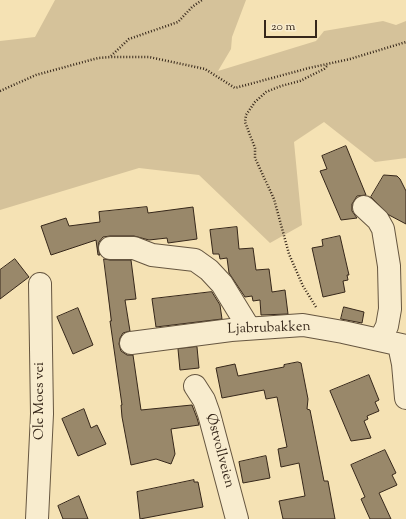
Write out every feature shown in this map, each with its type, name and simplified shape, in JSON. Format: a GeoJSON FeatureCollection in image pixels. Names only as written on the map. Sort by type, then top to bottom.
{"type":"FeatureCollection","features":[{"type":"Feature","properties":{"kind":"street"},"geometry":{"type":"LineString","coordinates":[[364,207],[378,220],[383,229],[389,266],[390,309],[387,326],[403,364],[406,398]]}},
{"type":"Feature","properties":{"kind":"street"},"geometry":{"type":"LineString","coordinates":[[110,248],[134,248],[152,255],[195,260],[209,270],[222,284],[250,328]]}},
{"type":"Feature","properties":{"kind":"street","name":"Ole Moes vei"},"geometry":{"type":"LineString","coordinates":[[37,519],[42,414],[40,284]]}},
{"type":"Feature","properties":{"kind":"street","name":"Ljabrubakken"},"geometry":{"type":"LineString","coordinates":[[131,343],[250,328],[303,325],[395,344]]}},
{"type":"Feature","properties":{"kind":"street","name":"Østvollveien"},"geometry":{"type":"LineString","coordinates":[[195,386],[204,400],[209,414],[237,519]]}},
{"type":"Feature","properties":{"kind":"path"},"geometry":{"type":"LineString","coordinates":[[110,57],[129,39],[178,22],[192,7],[202,0]]}},
{"type":"Feature","properties":{"kind":"path"},"geometry":{"type":"LineString","coordinates":[[0,91],[36,75],[98,58],[110,57],[149,57],[205,69],[235,88],[350,59],[406,42]]}},
{"type":"Feature","properties":{"kind":"path"},"geometry":{"type":"LineString","coordinates":[[318,327],[318,311],[303,286],[289,254],[274,199],[255,158],[255,148],[245,122],[246,114],[254,102],[266,92],[300,81],[324,70],[329,64]]}},
{"type":"Feature","properties":{"kind":"shaded area"},"geometry":{"type":"Polygon","coordinates":[[[55,0],[246,0],[232,37],[231,49],[218,71],[316,41],[324,31],[383,21],[396,25],[406,21],[406,158],[375,162],[324,122],[294,142],[302,225],[270,243],[199,175],[139,168],[0,210],[0,41],[35,37],[55,0]]]}},
{"type":"Feature","properties":{"kind":"building"},"geometry":{"type":"Polygon","coordinates":[[[346,146],[366,195],[357,196],[352,204],[352,211],[357,218],[341,220],[320,171],[327,169],[322,156],[346,146]]]}},
{"type":"Feature","properties":{"kind":"building"},"geometry":{"type":"Polygon","coordinates":[[[384,175],[397,176],[406,191],[406,224],[389,215],[371,197],[384,175]]]}},
{"type":"Feature","properties":{"kind":"building"},"geometry":{"type":"Polygon","coordinates":[[[147,207],[148,213],[193,207],[197,239],[168,243],[167,238],[149,240],[134,236],[110,236],[103,237],[99,242],[98,248],[100,255],[98,255],[96,240],[51,255],[41,226],[66,218],[69,226],[100,222],[99,212],[147,207]]]}},
{"type":"Feature","properties":{"kind":"building"},"geometry":{"type":"Polygon","coordinates":[[[237,227],[239,249],[253,248],[256,270],[269,269],[272,292],[285,290],[288,314],[261,315],[260,300],[253,301],[252,296],[245,297],[229,273],[227,258],[220,259],[219,254],[213,254],[210,230],[237,227]]]}},
{"type":"Feature","properties":{"kind":"building"},"geometry":{"type":"Polygon","coordinates":[[[340,236],[349,275],[347,275],[348,280],[343,281],[345,292],[323,297],[312,248],[323,246],[322,240],[340,236]]]}},
{"type":"Feature","properties":{"kind":"building"},"geometry":{"type":"Polygon","coordinates":[[[15,259],[29,277],[0,299],[0,270],[15,259]]]}},
{"type":"Feature","properties":{"kind":"building"},"geometry":{"type":"Polygon","coordinates":[[[104,259],[131,260],[136,299],[125,300],[130,331],[123,333],[119,344],[121,351],[127,355],[133,355],[141,410],[192,405],[197,418],[199,425],[171,429],[175,454],[171,464],[156,459],[131,465],[122,417],[122,405],[110,321],[104,259]]]}},
{"type":"Feature","properties":{"kind":"building"},"geometry":{"type":"Polygon","coordinates":[[[212,292],[220,305],[222,319],[156,327],[152,299],[212,292]]]}},
{"type":"Feature","properties":{"kind":"building"},"geometry":{"type":"Polygon","coordinates":[[[344,307],[364,312],[362,323],[341,319],[344,307]]]}},
{"type":"Feature","properties":{"kind":"building"},"geometry":{"type":"Polygon","coordinates":[[[78,308],[93,345],[73,354],[57,317],[78,308]]]}},
{"type":"Feature","properties":{"kind":"building"},"geometry":{"type":"Polygon","coordinates":[[[197,347],[199,368],[180,370],[178,349],[197,347]]]}},
{"type":"Feature","properties":{"kind":"building"},"geometry":{"type":"Polygon","coordinates":[[[298,362],[301,363],[308,399],[307,409],[310,410],[324,481],[328,481],[335,519],[283,519],[279,501],[305,496],[299,463],[281,467],[278,449],[287,447],[277,397],[266,399],[264,390],[222,398],[216,368],[235,364],[238,376],[284,367],[284,365],[298,362]]]}},
{"type":"Feature","properties":{"kind":"building"},"geometry":{"type":"Polygon","coordinates":[[[369,375],[379,400],[375,402],[379,411],[367,416],[368,419],[364,421],[371,438],[351,441],[330,391],[369,375]]]}},
{"type":"Feature","properties":{"kind":"building"},"geometry":{"type":"Polygon","coordinates":[[[84,409],[91,428],[97,425],[106,444],[78,456],[62,419],[84,409]]]}},
{"type":"Feature","properties":{"kind":"building"},"geometry":{"type":"Polygon","coordinates":[[[385,450],[396,473],[392,475],[397,485],[379,493],[391,519],[370,519],[361,499],[365,497],[351,465],[385,450]]]}},
{"type":"Feature","properties":{"kind":"building"},"geometry":{"type":"Polygon","coordinates":[[[266,456],[270,478],[243,483],[239,462],[266,456]]]}},
{"type":"Feature","properties":{"kind":"building"},"geometry":{"type":"Polygon","coordinates":[[[194,480],[194,482],[198,482],[203,507],[140,519],[137,492],[194,480]]]}},
{"type":"Feature","properties":{"kind":"building"},"geometry":{"type":"Polygon","coordinates":[[[79,496],[88,519],[63,519],[58,506],[79,496]]]}}]}
